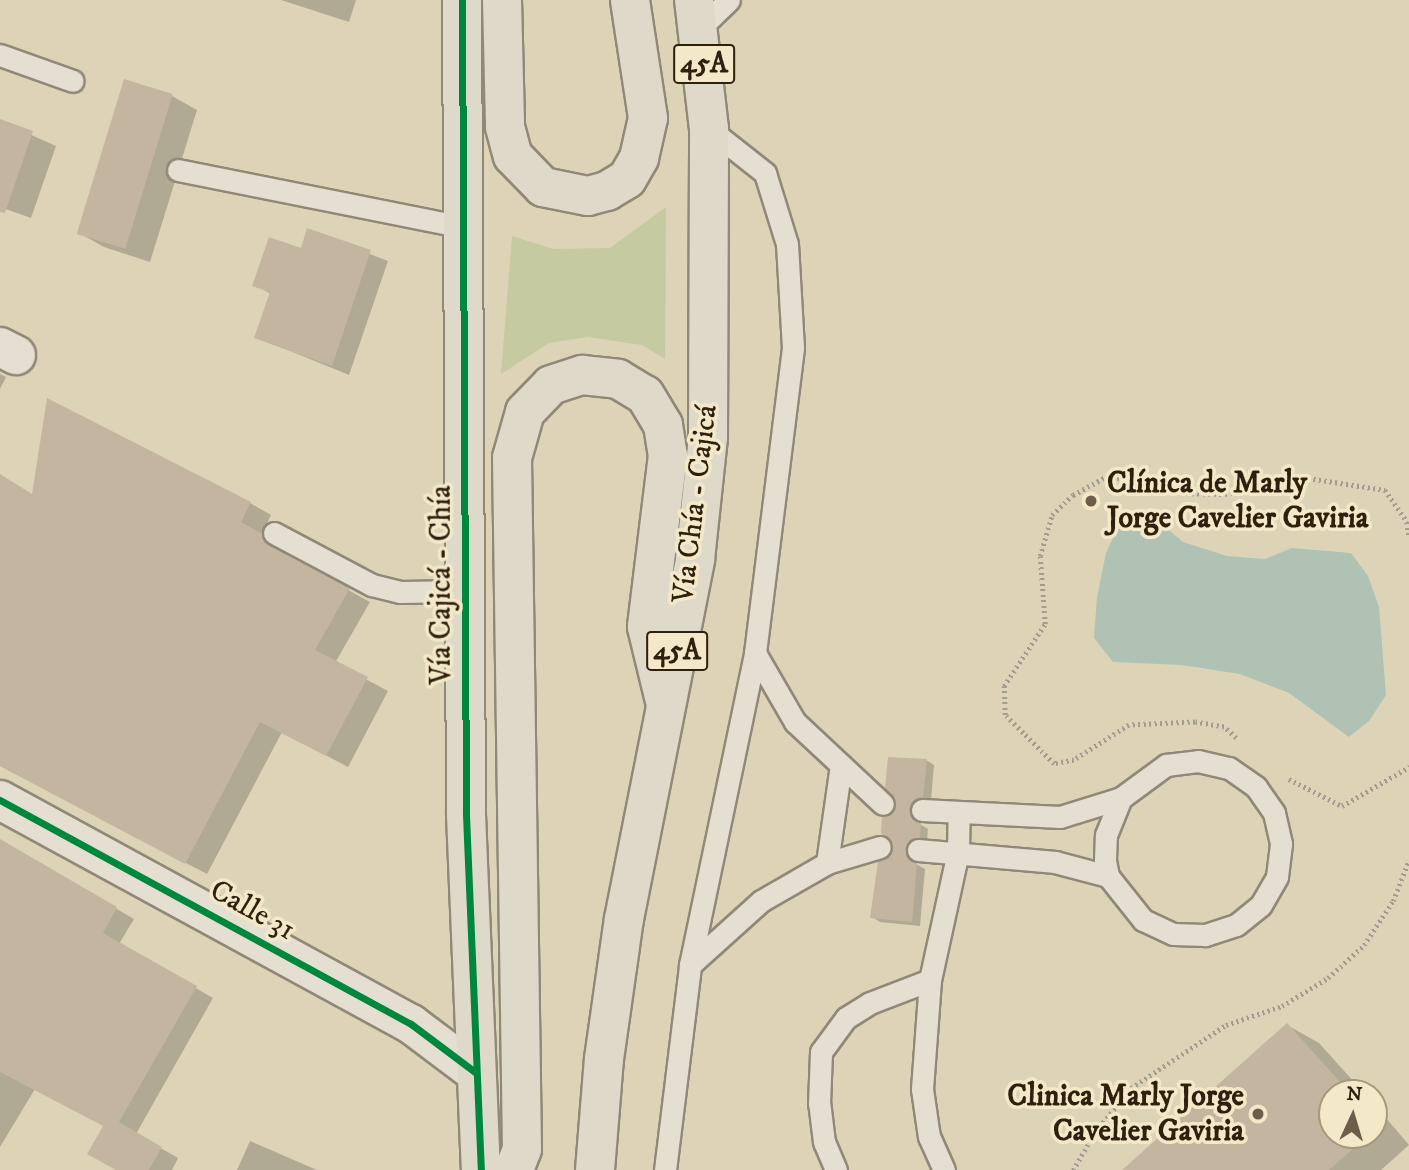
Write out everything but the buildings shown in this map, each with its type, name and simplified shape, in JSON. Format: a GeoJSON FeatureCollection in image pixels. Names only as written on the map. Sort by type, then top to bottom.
{"type":"FeatureCollection","features":[{"type":"Feature","properties":{"kind":"highway","name":"Vía Cajicá - Chía"},"geometry":{"type":"LineString","coordinates":[[462,0],[464,591],[475,1072],[481,1170]]}},
{"type":"Feature","properties":{"kind":"highway"},"geometry":{"type":"LineString","coordinates":[[502,0],[505,127],[513,156],[543,187],[588,196],[626,179],[639,158],[648,118],[630,0]]}},
{"type":"Feature","properties":{"kind":"highway","name":"Vía Chía - Cajicá"},"geometry":{"type":"LineString","coordinates":[[595,1170],[604,1059],[624,919],[695,559],[708,437],[709,129],[697,14]]}},
{"type":"Feature","properties":{"kind":"highway"},"geometry":{"type":"LineString","coordinates":[[514,1170],[522,1149],[512,458],[525,412],[551,385],[582,375],[618,379],[645,395],[663,425],[668,455],[647,627],[666,705]]}},
{"type":"Feature","properties":{"kind":"street","name":"Calle 31"},"geometry":{"type":"LineString","coordinates":[[0,800],[411,1024],[475,1072]]}},
{"type":"Feature","properties":{"kind":"lane"},"geometry":{"type":"LineString","coordinates":[[697,14],[729,0]]}},
{"type":"Feature","properties":{"kind":"lane"},"geometry":{"type":"LineString","coordinates":[[0,55],[73,81]]}},
{"type":"Feature","properties":{"kind":"lane"},"geometry":{"type":"LineString","coordinates":[[665,1170],[690,965],[755,653],[793,348],[787,244],[765,173],[709,129]]}},
{"type":"Feature","properties":{"kind":"lane"},"geometry":{"type":"LineString","coordinates":[[178,170],[464,227]]}},
{"type":"Feature","properties":{"kind":"lane"},"geometry":{"type":"LineString","coordinates":[[274,533],[372,585],[400,592],[464,591]]}},
{"type":"Feature","properties":{"kind":"lane"},"geometry":{"type":"LineString","coordinates":[[755,653],[795,722],[883,804]]}},
{"type":"Feature","properties":{"kind":"lane"},"geometry":{"type":"LineString","coordinates":[[922,810],[1060,817],[1121,798],[1166,765],[1198,761],[1229,768],[1256,787],[1274,813],[1281,844],[1277,877],[1261,905],[1236,925],[1205,935],[1173,934],[1143,920],[1108,876],[1106,835],[1121,798]]}},
{"type":"Feature","properties":{"kind":"lane"},"geometry":{"type":"LineString","coordinates":[[827,863],[841,765]]}},
{"type":"Feature","properties":{"kind":"lane"},"geometry":{"type":"LineString","coordinates":[[944,1170],[929,1137],[922,1089],[930,979],[958,852],[958,813]]}},
{"type":"Feature","properties":{"kind":"lane"},"geometry":{"type":"LineString","coordinates":[[690,965],[761,901],[827,863],[880,847]]}},
{"type":"Feature","properties":{"kind":"lane"},"geometry":{"type":"LineString","coordinates":[[918,849],[1055,862],[1108,876]]}},
{"type":"Feature","properties":{"kind":"lane"},"geometry":{"type":"LineString","coordinates":[[836,1170],[824,1142],[819,1104],[821,1052],[846,1018],[870,1003],[930,979]]}},
{"type":"Feature","properties":{"kind":"path"},"geometry":{"type":"LineString","coordinates":[[1240,741],[1224,727],[1195,722],[1129,725],[1074,761],[1054,764],[1005,715],[1004,686],[1045,624],[1040,556],[1052,516],[1073,495],[1106,477],[1140,479],[1181,493],[1225,494],[1308,478],[1385,490],[1407,522],[1409,536]]}},
{"type":"Feature","properties":{"kind":"path"},"geometry":{"type":"LineString","coordinates":[[1283,776],[1342,806],[1409,767]]}},
{"type":"Feature","properties":{"kind":"path"},"geometry":{"type":"LineString","coordinates":[[1073,1170],[1096,1131],[1131,1088],[1226,1025],[1282,1006],[1346,962],[1364,945],[1393,901],[1409,860]]}},
{"type":"Feature","properties":{"kind":"green space"},"geometry":{"type":"Polygon","coordinates":[[[666,207],[665,359],[642,345],[588,337],[549,343],[501,374],[512,236],[553,249],[610,248],[666,207]]]}},
{"type":"Feature","properties":{"kind":"shaded area"},"geometry":{"type":"Polygon","coordinates":[[[1136,517],[1157,520],[1183,542],[1227,556],[1265,559],[1292,548],[1351,553],[1368,576],[1379,607],[1386,695],[1369,721],[1349,737],[1289,693],[1240,674],[1182,665],[1113,662],[1094,638],[1097,597],[1106,553],[1119,525],[1136,517]]]}},
{"type":"Feature","properties":{"kind":"cycle path"},"geometry":{"type":"LineString","coordinates":[[462,0],[466,815],[481,1170]]}},
{"type":"Feature","properties":{"kind":"cycle path"},"geometry":{"type":"LineString","coordinates":[[0,800],[411,1024],[475,1072]]}},
{"type":"Feature","properties":{"kind":"place","name":"Clínica de Marly Jorge Cavelier Gaviria"},"geometry":{"type":"Point","coordinates":[1091,501]}},
{"type":"Feature","properties":{"kind":"place","name":"Clinica Marly Jorge Cavelier Gaviria"},"geometry":{"type":"Point","coordinates":[1258,1114]}}]}
